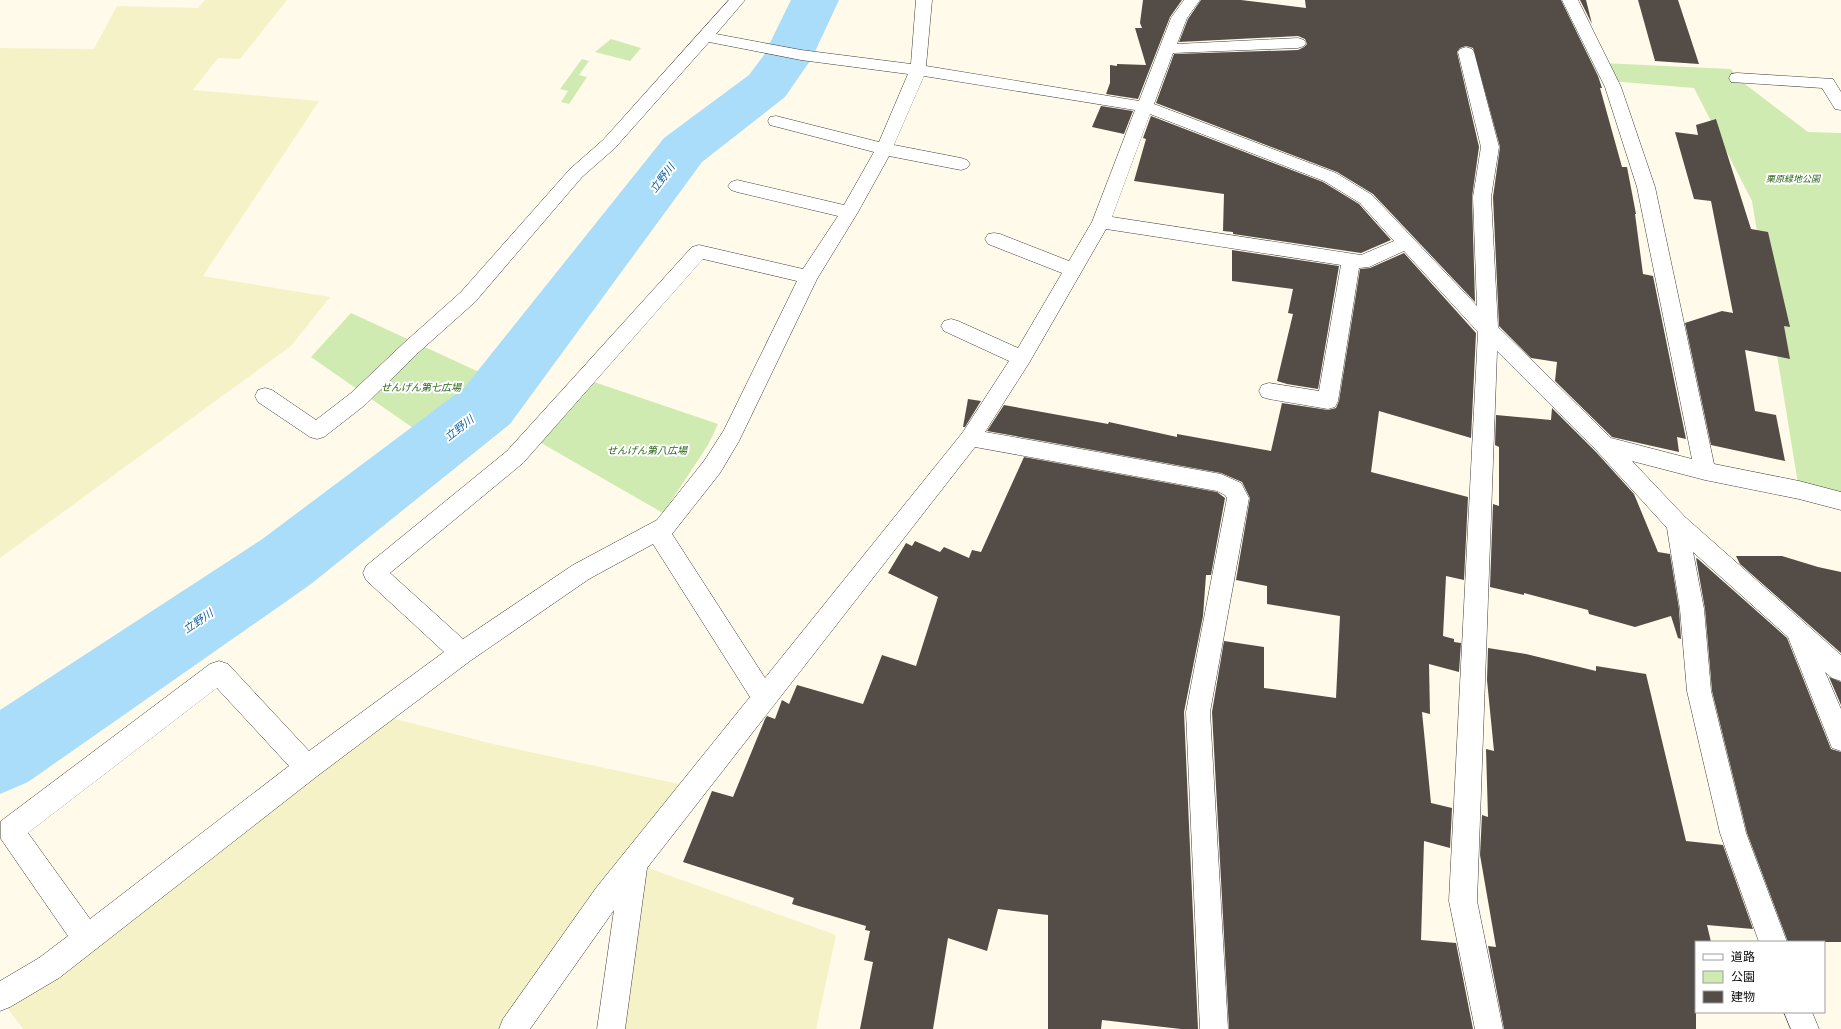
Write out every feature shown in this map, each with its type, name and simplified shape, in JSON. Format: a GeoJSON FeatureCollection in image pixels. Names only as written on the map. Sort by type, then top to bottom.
{"type":"FeatureCollection","features":[{"type":"Feature","properties":{"kind":"street"},"geometry":{"type":"LineString","coordinates":[[265,396],[317,431],[358,399],[412,347],[468,297],[576,173],[609,144],[645,102],[738,0]]}},
{"type":"Feature","properties":{"kind":"street"},"geometry":{"type":"LineString","coordinates":[[0,997],[49,968],[307,768],[462,653],[581,572],[665,527],[712,468],[732,435],[808,277],[848,212],[884,149],[918,70],[924,0]]}},
{"type":"Feature","properties":{"kind":"street"},"geometry":{"type":"LineString","coordinates":[[513,1029],[606,898],[970,438],[1022,358],[1074,271],[1101,222],[1125,158],[1147,107],[1179,18],[1192,0]]}},
{"type":"Feature","properties":{"kind":"street"},"geometry":{"type":"LineString","coordinates":[[1570,0],[1614,87],[1646,187],[1705,471]]}},
{"type":"Feature","properties":{"kind":"street"},"geometry":{"type":"LineString","coordinates":[[705,37],[801,54],[918,70],[1147,107],[1330,177],[1366,199],[1488,330],[1604,445],[1677,524],[1841,670]]}},
{"type":"Feature","properties":{"kind":"street"},"geometry":{"type":"LineString","coordinates":[[1167,50],[1298,43]]}},
{"type":"Feature","properties":{"kind":"street"},"geometry":{"type":"LineString","coordinates":[[1466,52],[1490,147],[1482,197],[1488,330],[1463,901],[1489,1029]]}},
{"type":"Feature","properties":{"kind":"street"},"geometry":{"type":"LineString","coordinates":[[1737,78],[1827,83],[1841,105]]}},
{"type":"Feature","properties":{"kind":"street"},"geometry":{"type":"LineString","coordinates":[[776,121],[884,149],[961,164]]}},
{"type":"Feature","properties":{"kind":"street"},"geometry":{"type":"LineString","coordinates":[[737,186],[848,212]]}},
{"type":"Feature","properties":{"kind":"street"},"geometry":{"type":"LineString","coordinates":[[1101,222],[1362,262],[1406,243]]}},
{"type":"Feature","properties":{"kind":"street"},"geometry":{"type":"LineString","coordinates":[[994,239],[1074,271]]}},
{"type":"Feature","properties":{"kind":"street"},"geometry":{"type":"LineString","coordinates":[[462,653],[374,573],[516,457],[698,252],[808,277]]}},
{"type":"Feature","properties":{"kind":"street"},"geometry":{"type":"LineString","coordinates":[[1269,391],[1328,401],[1351,260]]}},
{"type":"Feature","properties":{"kind":"street"},"geometry":{"type":"LineString","coordinates":[[950,326],[1022,358]]}},
{"type":"Feature","properties":{"kind":"street"},"geometry":{"type":"LineString","coordinates":[[970,438],[1221,483],[1233,489],[1238,498],[1198,712],[1214,1029]]}},
{"type":"Feature","properties":{"kind":"street"},"geometry":{"type":"LineString","coordinates":[[1604,445],[1705,471],[1799,490],[1841,501]]}},
{"type":"Feature","properties":{"kind":"street"},"geometry":{"type":"LineString","coordinates":[[1677,524],[1692,609],[1699,690],[1733,833],[1773,941]]}},
{"type":"Feature","properties":{"kind":"street"},"geometry":{"type":"LineString","coordinates":[[657,530],[764,697]]}},
{"type":"Feature","properties":{"kind":"street"},"geometry":{"type":"LineString","coordinates":[[1796,629],[1841,739]]}},
{"type":"Feature","properties":{"kind":"street"},"geometry":{"type":"LineString","coordinates":[[87,939],[10,830],[219,672],[307,768]]}},
{"type":"Feature","properties":{"kind":"street"},"geometry":{"type":"LineString","coordinates":[[611,1029],[634,863]]}},
{"type":"Feature","properties":{"kind":"street"},"geometry":{"type":"LineString","coordinates":[[1798,1013],[1805,1029]]}},
{"type":"Feature","properties":{"kind":"shaded area"},"geometry":{"type":"Polygon","coordinates":[[[205,0],[287,0],[240,59],[218,58],[193,90],[319,101],[203,276],[330,297],[291,346],[0,558],[0,48],[94,49],[117,6],[198,8],[205,0]]]}},
{"type":"Feature","properties":{"kind":"shaded area"},"geometry":{"type":"Polygon","coordinates":[[[380,715],[493,744],[693,787],[634,863],[836,935],[816,1029],[617,1029],[634,864],[513,1029],[23,1029],[0,998],[380,715]]]}},
{"type":"Feature","properties":{"kind":"green space"},"geometry":{"type":"Polygon","coordinates":[[[611,39],[641,48],[630,61],[595,52],[611,39]]]}},
{"type":"Feature","properties":{"kind":"green space"},"geometry":{"type":"Polygon","coordinates":[[[582,59],[589,61],[579,75],[587,77],[569,104],[561,102],[568,91],[560,89],[582,59]]]}},
{"type":"Feature","properties":{"kind":"green space","name":"栗原緑地公園"},"geometry":{"type":"Polygon","coordinates":[[[1601,63],[1731,69],[1737,78],[1808,132],[1841,133],[1841,501],[1799,490],[1752,201],[1694,88],[1611,81],[1601,63]]]}},
{"type":"Feature","properties":{"kind":"green space","name":"せんげん第七広場"},"geometry":{"type":"Polygon","coordinates":[[[351,313],[490,377],[426,437],[311,357],[351,313]]]}},
{"type":"Feature","properties":{"kind":"green space","name":"せんげん第八広場"},"geometry":{"type":"Polygon","coordinates":[[[591,381],[718,424],[708,445],[663,513],[536,440],[591,381]]]}},
{"type":"Feature","properties":{"kind":"building"},"geometry":{"type":"Polygon","coordinates":[[[1143,0],[1182,0],[1170,17],[1138,99],[1106,94],[1110,83],[1110,65],[1146,65],[1135,28],[1142,28],[1140,23],[1143,0]]]}},
{"type":"Feature","properties":{"kind":"building"},"geometry":{"type":"Polygon","coordinates":[[[1201,0],[1241,0],[1306,8],[1305,0],[1561,0],[1598,76],[1622,167],[1627,167],[1636,214],[1643,274],[1653,276],[1686,439],[1677,437],[1679,452],[1612,437],[1555,381],[1557,362],[1531,358],[1499,326],[1493,197],[1500,147],[1473,48],[1466,46],[1460,48],[1457,52],[1479,147],[1472,197],[1475,302],[1373,194],[1337,172],[1156,103],[1174,54],[1298,50],[1307,44],[1305,39],[1298,36],[1179,42],[1188,19],[1201,0]]]}},
{"type":"Feature","properties":{"kind":"building"},"geometry":{"type":"Polygon","coordinates":[[[1580,0],[1586,0],[1592,24],[1580,0]]]}},
{"type":"Feature","properties":{"kind":"building"},"geometry":{"type":"Polygon","coordinates":[[[1638,0],[1678,0],[1699,64],[1655,61],[1638,0]]]}},
{"type":"Feature","properties":{"kind":"building"},"geometry":{"type":"Polygon","coordinates":[[[1101,106],[1133,111],[1124,134],[1092,127],[1101,106]]]}},
{"type":"Feature","properties":{"kind":"building"},"geometry":{"type":"Polygon","coordinates":[[[1151,116],[1323,182],[1359,204],[1391,240],[1361,253],[1233,234],[1233,232],[1223,231],[1224,194],[1134,181],[1146,139],[1143,138],[1151,116]]]}},
{"type":"Feature","properties":{"kind":"building"},"geometry":{"type":"Polygon","coordinates":[[[1716,119],[1751,229],[1768,232],[1790,327],[1784,326],[1790,359],[1745,350],[1755,411],[1776,415],[1785,461],[1711,445],[1685,323],[1722,311],[1733,313],[1711,201],[1694,199],[1675,132],[1698,135],[1696,125],[1716,119]]]}},
{"type":"Feature","properties":{"kind":"building"},"geometry":{"type":"Polygon","coordinates":[[[1232,250],[1339,266],[1318,389],[1277,381],[1293,314],[1288,313],[1293,289],[1232,281],[1232,250]]]}},
{"type":"Feature","properties":{"kind":"building"},"geometry":{"type":"Polygon","coordinates":[[[1404,253],[1476,333],[1471,438],[1379,411],[1371,472],[1468,497],[1464,580],[1446,576],[1443,636],[1454,639],[1454,642],[1461,643],[1459,672],[1429,664],[1430,714],[1422,712],[1431,803],[1452,808],[1450,848],[1424,841],[1421,940],[1456,943],[1473,1029],[1229,1029],[1212,712],[1224,641],[1264,647],[1264,688],[1336,698],[1340,616],[1267,604],[1267,586],[1236,580],[1250,498],[1242,482],[1221,473],[987,431],[1004,405],[1108,424],[1109,422],[1177,437],[1177,434],[1271,451],[1282,403],[1328,410],[1336,408],[1339,401],[1360,269],[1370,268],[1404,253]]]}},
{"type":"Feature","properties":{"kind":"building"},"geometry":{"type":"Polygon","coordinates":[[[968,399],[981,401],[965,427],[963,427],[968,399]]]}},
{"type":"Feature","properties":{"kind":"building"},"geometry":{"type":"Polygon","coordinates":[[[1552,408],[1596,452],[1634,494],[1658,552],[1670,554],[1679,609],[1681,639],[1678,638],[1671,616],[1635,627],[1589,614],[1588,610],[1524,593],[1524,595],[1490,587],[1493,504],[1499,506],[1499,447],[1495,445],[1496,415],[1551,420],[1552,408]]]}},
{"type":"Feature","properties":{"kind":"building"},"geometry":{"type":"Polygon","coordinates":[[[1024,457],[1217,492],[1225,498],[1211,575],[1206,575],[1203,616],[1184,712],[1198,1029],[1181,1029],[1102,1020],[1101,1029],[1048,1029],[1048,915],[998,909],[987,951],[948,938],[933,1029],[860,1029],[873,962],[864,960],[870,931],[865,930],[866,926],[792,904],[794,898],[683,862],[712,791],[733,797],[765,719],[767,716],[775,719],[782,700],[789,704],[797,685],[863,704],[882,655],[916,666],[938,597],[888,573],[906,543],[912,546],[915,541],[940,552],[944,547],[969,558],[972,550],[981,552],[1024,457]]]}},
{"type":"Feature","properties":{"kind":"building"},"geometry":{"type":"Polygon","coordinates":[[[1736,556],[1782,556],[1841,572],[1841,653],[1740,564],[1736,556]]]}},
{"type":"Feature","properties":{"kind":"building"},"geometry":{"type":"Polygon","coordinates":[[[1696,558],[1787,638],[1831,749],[1841,752],[1841,942],[1788,941],[1747,833],[1712,691],[1705,609],[1696,558]]]}},
{"type":"Feature","properties":{"kind":"building"},"geometry":{"type":"Polygon","coordinates":[[[1488,648],[1526,654],[1596,671],[1596,666],[1646,674],[1686,841],[1723,845],[1753,929],[1707,925],[1711,941],[1695,941],[1696,1029],[1504,1029],[1488,946],[1496,947],[1480,855],[1482,815],[1488,817],[1486,749],[1494,751],[1487,680],[1488,648]]]}},
{"type":"Feature","properties":{"kind":"building"},"geometry":{"type":"Polygon","coordinates":[[[1829,677],[1841,682],[1841,705],[1829,677]]]}},
{"type":"Feature","properties":{"kind":"waterway","name":"立野川"},"geometry":{"type":"LineString","coordinates":[[0,755],[286,562],[487,406],[683,150],[767,86],[787,58],[815,0]]}}]}
